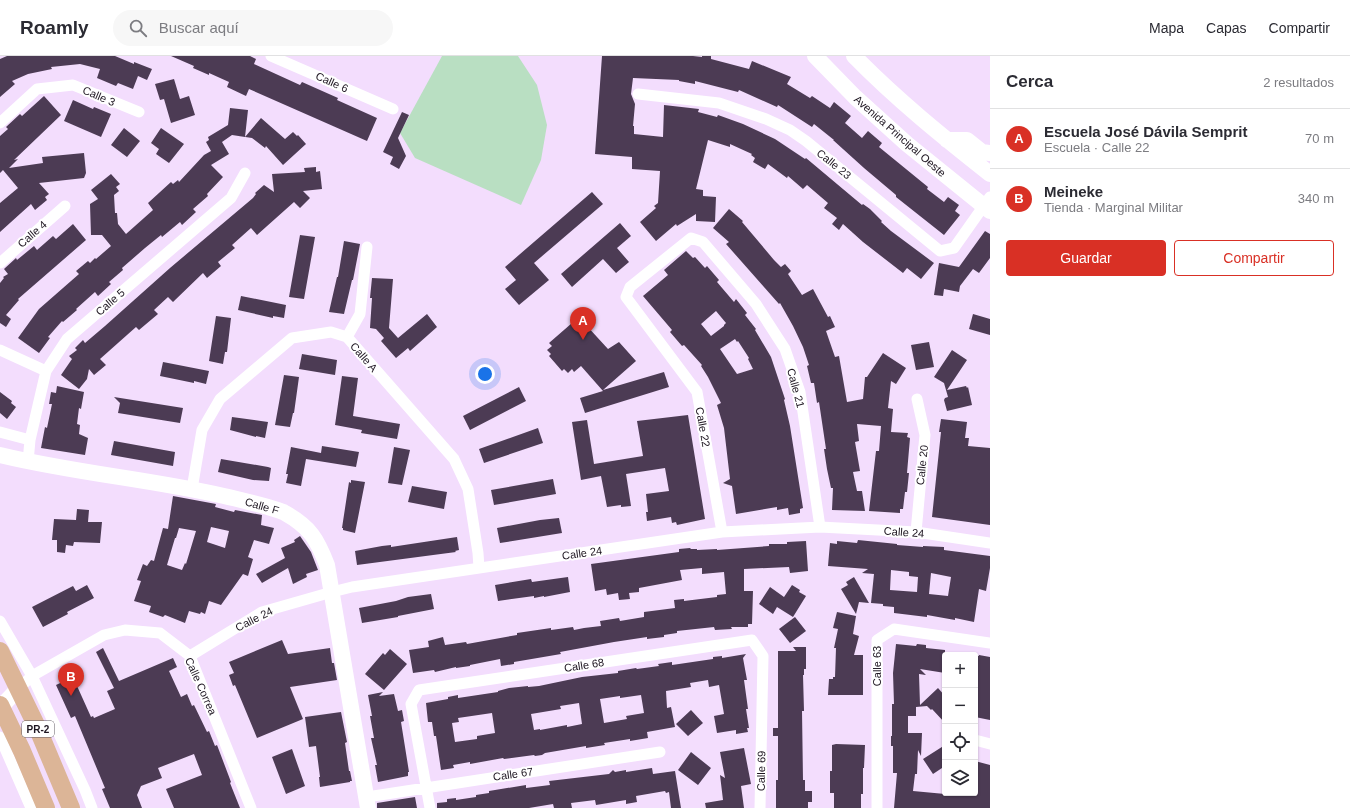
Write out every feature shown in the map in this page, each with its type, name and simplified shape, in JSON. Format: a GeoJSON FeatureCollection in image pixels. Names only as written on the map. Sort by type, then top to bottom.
{"type":"FeatureCollection","features":[{"type":"Feature","properties":{"kind":"main road","name":"PR-2"},"geometry":{"type":"LineString","coordinates":[[0,651],[37,727],[71,808]]}},
{"type":"Feature","properties":{"kind":"main road","name":"PR-2"},"geometry":{"type":"LineString","coordinates":[[0,707],[22,750],[46,808]]}},
{"type":"Feature","properties":{"kind":"street","name":"Calle 6"},"geometry":{"type":"LineString","coordinates":[[272,56],[393,109]]}},
{"type":"Feature","properties":{"kind":"street","name":"Avenida Principal Oeste"},"geometry":{"type":"LineString","coordinates":[[815,56],[855,97],[907,144],[988,205]]}},
{"type":"Feature","properties":{"kind":"street"},"geometry":{"type":"LineString","coordinates":[[854,56],[894,95],[946,140],[990,174]]}},
{"type":"Feature","properties":{"kind":"street","name":"Calle 3"},"geometry":{"type":"LineString","coordinates":[[0,123],[37,89],[73,85],[139,112]]}},
{"type":"Feature","properties":{"kind":"street","name":"Calle 23"},"geometry":{"type":"LineString","coordinates":[[638,94],[719,103],[766,119],[790,130],[806,141],[940,251],[954,248],[988,205]]}},
{"type":"Feature","properties":{"kind":"street"},"geometry":{"type":"LineString","coordinates":[[946,140],[967,140],[982,152],[990,153]]}},
{"type":"Feature","properties":{"kind":"street","name":"Calle 5"},"geometry":{"type":"LineString","coordinates":[[28,462],[30,440],[46,371],[67,339],[231,198],[245,172]]}},
{"type":"Feature","properties":{"kind":"street","name":"Calle 4"},"geometry":{"type":"LineString","coordinates":[[0,263],[65,206]]}},
{"type":"Feature","properties":{"kind":"street","name":"Calle 21"},"geometry":{"type":"LineString","coordinates":[[654,335],[626,297],[630,286],[691,238],[702,242],[756,304],[785,350],[800,392],[820,527]]}},
{"type":"Feature","properties":{"kind":"street"},"geometry":{"type":"LineString","coordinates":[[347,337],[360,314],[367,247]]}},
{"type":"Feature","properties":{"kind":"street","name":"Calle A"},"geometry":{"type":"LineString","coordinates":[[192,489],[202,430],[220,399],[292,338],[331,332],[347,337],[454,459],[468,489],[479,568]]}},
{"type":"Feature","properties":{"kind":"street","name":"Calle 22"},"geometry":{"type":"LineString","coordinates":[[654,335],[697,392],[722,532]]}},
{"type":"Feature","properties":{"kind":"street"},"geometry":{"type":"LineString","coordinates":[[0,350],[46,371]]}},
{"type":"Feature","properties":{"kind":"street","name":"Calle 20"},"geometry":{"type":"LineString","coordinates":[[916,532],[925,435],[917,399]]}},
{"type":"Feature","properties":{"kind":"street"},"geometry":{"type":"LineString","coordinates":[[0,432],[30,440]]}},
{"type":"Feature","properties":{"kind":"street","name":"Calle F"},"geometry":{"type":"LineString","coordinates":[[0,455],[28,462],[192,489],[283,511],[300,522],[312,534],[327,565],[367,802]]}},
{"type":"Feature","properties":{"kind":"street","name":"Calle 24"},"geometry":{"type":"LineString","coordinates":[[190,656],[262,612],[352,587],[722,532],[820,527],[916,532],[990,543]]}},
{"type":"Feature","properties":{"kind":"street"},"geometry":{"type":"LineString","coordinates":[[0,622],[32,676],[92,808]]}},
{"type":"Feature","properties":{"kind":"street","name":"Calle 63"},"geometry":{"type":"LineString","coordinates":[[877,808],[877,640],[894,629],[989,640]]}},
{"type":"Feature","properties":{"kind":"street","name":"Calle Correa"},"geometry":{"type":"LineString","coordinates":[[18,689],[32,676],[104,635],[125,630],[160,633],[190,656],[251,808]]}},
{"type":"Feature","properties":{"kind":"street","name":"Calle 68"},"geometry":{"type":"LineString","coordinates":[[426,787],[411,704],[419,690],[752,640],[763,656],[762,734]]}},
{"type":"Feature","properties":{"kind":"street"},"geometry":{"type":"LineString","coordinates":[[0,707],[18,689]]}},
{"type":"Feature","properties":{"kind":"street","name":"Calle 69"},"geometry":{"type":"LineString","coordinates":[[760,808],[762,734]]}},
{"type":"Feature","properties":{"kind":"street"},"geometry":{"type":"LineString","coordinates":[[0,737],[31,808]]}},
{"type":"Feature","properties":{"kind":"street"},"geometry":{"type":"LineString","coordinates":[[978,741],[990,744]]}},
{"type":"Feature","properties":{"kind":"street","name":"Calle 67"},"geometry":{"type":"LineString","coordinates":[[367,802],[426,787],[660,752]]}},
{"type":"Feature","properties":{"kind":"street"},"geometry":{"type":"LineString","coordinates":[[426,787],[430,808]]}},
{"type":"Feature","properties":{"kind":"green space"},"geometry":{"type":"Polygon","coordinates":[[[442,56],[518,56],[537,85],[547,125],[541,160],[521,205],[415,158],[400,133],[442,56]]]}},
{"type":"Feature","properties":{"kind":"building"},"geometry":{"type":"Polygon","coordinates":[[[7,56],[115,56],[134,64],[134,62],[152,69],[147,80],[138,76],[133,89],[118,83],[116,86],[97,78],[100,69],[80,64],[51,67],[52,69],[28,74],[12,81],[15,84],[0,97],[0,59],[7,56]]]}},
{"type":"Feature","properties":{"kind":"building"},"geometry":{"type":"Polygon","coordinates":[[[171,56],[250,56],[256,59],[254,64],[300,85],[302,82],[377,118],[367,141],[249,89],[246,96],[227,87],[229,82],[193,68],[194,66],[171,56]]]}},
{"type":"Feature","properties":{"kind":"building"},"geometry":{"type":"Polygon","coordinates":[[[602,56],[711,56],[711,59],[749,69],[752,61],[791,77],[787,84],[810,98],[812,96],[830,108],[834,102],[851,116],[845,123],[862,138],[868,131],[882,143],[879,147],[928,187],[927,189],[944,202],[948,197],[959,205],[955,211],[960,215],[944,235],[896,197],[896,195],[814,124],[812,127],[778,105],[777,107],[739,90],[738,92],[695,81],[695,84],[679,80],[633,78],[631,94],[635,104],[633,126],[634,134],[663,137],[664,105],[699,109],[698,112],[717,117],[718,115],[743,124],[775,139],[805,159],[806,158],[862,205],[863,204],[870,209],[891,231],[934,263],[921,279],[907,268],[903,273],[863,242],[843,224],[839,230],[832,224],[837,218],[824,208],[828,203],[807,185],[803,189],[788,176],[787,178],[768,164],[765,169],[753,162],[755,158],[751,155],[752,154],[730,144],[730,147],[708,140],[696,189],[703,190],[703,196],[716,197],[715,222],[696,221],[696,214],[677,226],[676,224],[656,241],[640,222],[656,208],[654,206],[658,203],[660,171],[632,169],[632,157],[595,154],[602,56]]]}},
{"type":"Feature","properties":{"kind":"building"},"geometry":{"type":"Polygon","coordinates":[[[174,79],[180,99],[189,96],[195,115],[171,123],[164,99],[160,100],[155,84],[174,79]]]}},
{"type":"Feature","properties":{"kind":"building"},"geometry":{"type":"Polygon","coordinates":[[[44,96],[61,115],[14,160],[18,159],[9,168],[43,163],[42,157],[84,153],[86,173],[84,178],[39,183],[49,194],[45,197],[47,200],[35,210],[31,204],[0,232],[0,203],[18,188],[3,170],[0,173],[0,136],[8,129],[6,127],[20,114],[22,116],[44,96]]]}},
{"type":"Feature","properties":{"kind":"building"},"geometry":{"type":"Polygon","coordinates":[[[73,100],[93,109],[94,107],[111,114],[101,137],[64,121],[73,100]]]}},
{"type":"Feature","properties":{"kind":"building"},"geometry":{"type":"Polygon","coordinates":[[[230,108],[248,110],[245,137],[232,135],[222,142],[229,154],[211,165],[223,177],[207,194],[208,196],[193,209],[196,212],[182,225],[180,222],[162,237],[161,235],[145,248],[122,268],[123,270],[109,282],[111,284],[98,296],[95,292],[76,309],[77,310],[63,322],[62,321],[48,337],[50,338],[39,353],[18,338],[39,309],[79,274],[76,271],[88,261],[90,263],[95,258],[96,259],[111,246],[102,235],[91,235],[90,204],[98,199],[91,190],[111,174],[120,184],[116,187],[119,191],[114,195],[115,213],[117,213],[118,224],[126,234],[153,210],[148,203],[171,182],[173,184],[178,180],[179,182],[204,155],[211,151],[206,142],[209,140],[208,137],[228,125],[230,108]]]}},
{"type":"Feature","properties":{"kind":"building"},"geometry":{"type":"Polygon","coordinates":[[[402,112],[409,115],[398,138],[406,156],[399,169],[390,164],[393,157],[383,152],[402,112]]]}},
{"type":"Feature","properties":{"kind":"building"},"geometry":{"type":"Polygon","coordinates":[[[261,118],[285,139],[293,132],[306,144],[283,165],[266,146],[265,148],[252,138],[245,137],[261,118]]]}},
{"type":"Feature","properties":{"kind":"building"},"geometry":{"type":"Polygon","coordinates":[[[124,128],[140,141],[127,157],[111,145],[124,128]]]}},
{"type":"Feature","properties":{"kind":"building"},"geometry":{"type":"Polygon","coordinates":[[[161,128],[184,144],[169,163],[156,154],[159,149],[151,143],[161,128]]]}},
{"type":"Feature","properties":{"kind":"building"},"geometry":{"type":"Polygon","coordinates":[[[316,167],[316,172],[320,171],[322,189],[303,191],[310,198],[300,208],[294,202],[257,235],[251,228],[232,245],[235,248],[218,262],[221,266],[207,278],[203,273],[173,302],[168,297],[154,310],[158,314],[139,330],[136,327],[100,359],[106,365],[94,375],[89,369],[87,379],[79,389],[61,375],[72,359],[69,356],[77,350],[75,348],[83,340],[85,343],[105,326],[170,268],[253,198],[256,194],[255,193],[264,185],[274,192],[272,174],[305,172],[304,168],[316,167]]]}},
{"type":"Feature","properties":{"kind":"building"},"geometry":{"type":"Polygon","coordinates":[[[592,192],[603,204],[534,263],[549,280],[519,305],[505,289],[516,280],[505,267],[592,192]]]}},
{"type":"Feature","properties":{"kind":"building"},"geometry":{"type":"Polygon","coordinates":[[[729,209],[743,221],[742,222],[781,267],[785,264],[791,271],[788,274],[802,295],[813,289],[828,317],[830,316],[835,327],[826,331],[835,357],[839,356],[847,402],[863,399],[865,377],[867,377],[883,353],[906,368],[896,384],[891,381],[888,408],[893,409],[891,432],[908,433],[907,437],[910,438],[907,492],[905,492],[903,509],[900,509],[900,513],[869,511],[876,451],[879,451],[881,426],[857,424],[859,441],[855,442],[860,471],[853,472],[857,491],[862,491],[865,511],[832,510],[833,488],[831,488],[827,469],[824,449],[826,449],[819,402],[817,403],[814,383],[811,383],[807,366],[809,365],[803,347],[780,303],[779,304],[726,244],[729,242],[713,228],[729,209]]]}},
{"type":"Feature","properties":{"kind":"building"},"geometry":{"type":"Polygon","coordinates":[[[620,223],[631,236],[617,248],[629,262],[616,273],[603,259],[572,287],[561,274],[620,223]]]}},
{"type":"Feature","properties":{"kind":"building"},"geometry":{"type":"Polygon","coordinates":[[[73,224],[86,240],[18,299],[19,300],[6,315],[11,319],[6,327],[0,323],[0,283],[4,278],[3,277],[8,274],[4,269],[16,258],[17,260],[34,246],[37,250],[53,236],[56,239],[73,224]]]}},
{"type":"Feature","properties":{"kind":"building"},"geometry":{"type":"Polygon","coordinates":[[[985,231],[990,234],[990,258],[979,273],[973,269],[960,286],[959,292],[944,289],[943,296],[934,295],[939,263],[959,267],[985,231]]]}},
{"type":"Feature","properties":{"kind":"building"},"geometry":{"type":"Polygon","coordinates":[[[300,235],[315,237],[304,299],[289,297],[300,235]]]}},
{"type":"Feature","properties":{"kind":"building"},"geometry":{"type":"Polygon","coordinates":[[[344,241],[360,244],[344,314],[329,312],[338,277],[344,241]]]}},
{"type":"Feature","properties":{"kind":"building"},"geometry":{"type":"Polygon","coordinates":[[[686,251],[693,258],[695,257],[705,268],[707,266],[719,280],[717,282],[734,302],[736,299],[747,313],[745,315],[756,329],[755,330],[771,357],[785,399],[803,508],[800,509],[800,513],[789,515],[788,508],[777,510],[777,507],[736,514],[732,486],[723,483],[730,479],[724,428],[717,405],[721,403],[701,366],[702,365],[670,332],[672,330],[643,296],[668,275],[664,270],[686,251]],[[716,311],[701,324],[711,336],[726,323],[716,311]],[[735,339],[720,349],[737,374],[753,369],[748,359],[749,358],[738,341],[737,342],[735,339]]]}},
{"type":"Feature","properties":{"kind":"building"},"geometry":{"type":"Polygon","coordinates":[[[372,278],[393,279],[389,328],[398,338],[427,314],[437,327],[410,351],[408,348],[396,358],[381,341],[384,338],[376,329],[370,328],[372,278]]]}},
{"type":"Feature","properties":{"kind":"building"},"geometry":{"type":"Polygon","coordinates":[[[241,296],[286,305],[284,318],[273,316],[273,318],[238,310],[241,296]]]}},
{"type":"Feature","properties":{"kind":"building"},"geometry":{"type":"Polygon","coordinates":[[[973,314],[990,319],[990,335],[969,329],[973,314]]]}},
{"type":"Feature","properties":{"kind":"building"},"geometry":{"type":"Polygon","coordinates":[[[216,316],[231,318],[227,352],[225,352],[223,364],[209,361],[216,316]]]}},
{"type":"Feature","properties":{"kind":"building"},"geometry":{"type":"Polygon","coordinates":[[[587,316],[586,325],[608,349],[619,342],[636,361],[603,390],[664,372],[669,387],[585,413],[580,398],[603,391],[581,366],[574,372],[572,369],[568,373],[564,369],[562,371],[549,356],[551,354],[547,350],[552,346],[549,343],[572,323],[575,326],[587,316]]]}},
{"type":"Feature","properties":{"kind":"building"},"geometry":{"type":"Polygon","coordinates":[[[929,342],[934,367],[916,370],[911,345],[929,342]]]}},
{"type":"Feature","properties":{"kind":"building"},"geometry":{"type":"Polygon","coordinates":[[[952,350],[967,360],[947,390],[966,386],[967,388],[968,387],[972,405],[947,411],[944,400],[948,397],[944,383],[934,377],[952,350]]]}},
{"type":"Feature","properties":{"kind":"building"},"geometry":{"type":"Polygon","coordinates":[[[302,354],[337,360],[335,375],[299,369],[302,354]]]}},
{"type":"Feature","properties":{"kind":"building"},"geometry":{"type":"Polygon","coordinates":[[[163,362],[209,371],[206,384],[160,376],[163,362]]]}},
{"type":"Feature","properties":{"kind":"building"},"geometry":{"type":"Polygon","coordinates":[[[284,375],[299,377],[294,413],[290,427],[275,425],[284,375]]]}},
{"type":"Feature","properties":{"kind":"building"},"geometry":{"type":"Polygon","coordinates":[[[342,376],[358,378],[353,416],[400,424],[397,439],[361,433],[362,430],[335,425],[342,376]]]}},
{"type":"Feature","properties":{"kind":"building"},"geometry":{"type":"Polygon","coordinates":[[[57,386],[84,392],[81,409],[79,408],[77,424],[80,425],[79,434],[88,438],[85,455],[41,448],[45,427],[47,428],[52,404],[49,404],[51,392],[56,393],[57,386]]]}},
{"type":"Feature","properties":{"kind":"building"},"geometry":{"type":"Polygon","coordinates":[[[519,387],[526,401],[470,430],[463,416],[519,387]]]}},
{"type":"Feature","properties":{"kind":"building"},"geometry":{"type":"Polygon","coordinates":[[[0,392],[12,401],[11,403],[16,407],[7,419],[0,413],[0,392]]]}},
{"type":"Feature","properties":{"kind":"building"},"geometry":{"type":"Polygon","coordinates":[[[114,397],[183,408],[180,423],[118,413],[120,403],[114,397]]]}},
{"type":"Feature","properties":{"kind":"building"},"geometry":{"type":"Polygon","coordinates":[[[688,415],[705,519],[677,525],[676,522],[672,523],[671,517],[647,521],[646,512],[648,512],[646,494],[669,491],[665,468],[626,474],[631,506],[621,507],[621,505],[607,507],[601,476],[581,480],[572,422],[587,420],[594,464],[643,456],[637,421],[688,415]]]}},
{"type":"Feature","properties":{"kind":"building"},"geometry":{"type":"Polygon","coordinates":[[[232,417],[268,422],[265,438],[230,430],[232,417]]]}},
{"type":"Feature","properties":{"kind":"building"},"geometry":{"type":"Polygon","coordinates":[[[941,419],[967,422],[965,438],[969,438],[968,446],[990,448],[990,525],[932,517],[941,419]]]}},
{"type":"Feature","properties":{"kind":"building"},"geometry":{"type":"Polygon","coordinates":[[[538,428],[543,443],[484,463],[479,449],[538,428]]]}},
{"type":"Feature","properties":{"kind":"building"},"geometry":{"type":"Polygon","coordinates":[[[114,441],[175,452],[173,466],[111,455],[114,441]]]}},
{"type":"Feature","properties":{"kind":"building"},"geometry":{"type":"Polygon","coordinates":[[[322,446],[359,452],[356,467],[306,459],[301,486],[286,483],[288,474],[286,474],[291,447],[321,453],[322,446]]]}},
{"type":"Feature","properties":{"kind":"building"},"geometry":{"type":"Polygon","coordinates":[[[394,447],[410,450],[402,485],[388,483],[394,447]]]}},
{"type":"Feature","properties":{"kind":"building"},"geometry":{"type":"Polygon","coordinates":[[[221,459],[271,468],[269,481],[253,480],[218,472],[221,459]]]}},
{"type":"Feature","properties":{"kind":"building"},"geometry":{"type":"Polygon","coordinates":[[[553,479],[556,494],[494,505],[491,490],[553,479]]]}},
{"type":"Feature","properties":{"kind":"building"},"geometry":{"type":"Polygon","coordinates":[[[351,480],[365,482],[355,533],[343,530],[342,528],[349,482],[351,483],[351,480]]]}},
{"type":"Feature","properties":{"kind":"building"},"geometry":{"type":"Polygon","coordinates":[[[412,486],[447,492],[444,509],[408,502],[412,486]]]}},
{"type":"Feature","properties":{"kind":"building"},"geometry":{"type":"Polygon","coordinates":[[[173,496],[216,504],[215,507],[234,512],[235,510],[262,515],[261,525],[274,528],[269,544],[254,540],[248,557],[253,559],[248,576],[243,574],[221,605],[209,601],[205,614],[201,612],[200,614],[189,611],[185,623],[165,615],[163,617],[149,612],[151,606],[134,601],[141,581],[137,580],[143,564],[147,566],[151,560],[154,561],[163,528],[168,529],[173,496]],[[211,527],[207,542],[225,548],[229,531],[211,527]],[[179,528],[167,565],[182,570],[185,563],[186,564],[196,531],[179,528]]]}},
{"type":"Feature","properties":{"kind":"building"},"geometry":{"type":"Polygon","coordinates":[[[77,509],[89,510],[88,522],[102,522],[100,543],[74,542],[73,546],[66,545],[65,553],[57,552],[57,540],[52,540],[54,519],[76,520],[77,509]]]}},
{"type":"Feature","properties":{"kind":"building"},"geometry":{"type":"Polygon","coordinates":[[[559,518],[562,533],[500,543],[497,528],[559,518]]]}},
{"type":"Feature","properties":{"kind":"building"},"geometry":{"type":"Polygon","coordinates":[[[300,536],[311,552],[318,570],[306,574],[307,577],[293,584],[288,568],[262,583],[256,574],[285,558],[281,548],[295,542],[294,540],[300,536]]]}},
{"type":"Feature","properties":{"kind":"building"},"geometry":{"type":"Polygon","coordinates":[[[457,537],[459,550],[455,551],[456,552],[357,565],[355,551],[382,546],[391,545],[391,547],[457,537]]]}},
{"type":"Feature","properties":{"kind":"building"},"geometry":{"type":"Polygon","coordinates":[[[858,540],[897,545],[944,547],[944,550],[990,556],[990,568],[986,591],[979,589],[974,622],[955,618],[955,620],[927,615],[927,617],[894,613],[894,607],[871,603],[874,574],[862,573],[868,569],[828,566],[830,543],[837,544],[837,541],[857,543],[858,540]],[[891,570],[890,590],[917,592],[918,577],[909,576],[909,572],[891,570]],[[931,573],[929,594],[948,596],[951,577],[931,573]]]}},
{"type":"Feature","properties":{"kind":"building"},"geometry":{"type":"Polygon","coordinates":[[[806,541],[808,571],[790,573],[789,567],[744,569],[744,591],[753,591],[752,624],[748,624],[748,627],[731,627],[732,629],[715,630],[714,627],[677,631],[677,633],[664,635],[664,637],[647,639],[647,637],[614,642],[560,652],[561,654],[514,662],[514,664],[501,666],[500,659],[435,672],[434,670],[413,673],[409,650],[429,647],[428,641],[443,637],[445,645],[466,642],[467,644],[517,635],[517,633],[551,628],[551,630],[573,627],[574,630],[601,626],[600,621],[619,618],[620,621],[644,617],[644,612],[675,608],[674,600],[684,599],[684,601],[717,597],[717,595],[726,594],[724,572],[702,574],[702,568],[680,570],[682,580],[639,588],[639,592],[629,593],[630,599],[619,600],[618,593],[607,595],[606,589],[595,591],[591,564],[679,552],[679,549],[690,548],[697,550],[717,550],[769,546],[769,544],[787,544],[787,542],[806,541]]]}},
{"type":"Feature","properties":{"kind":"building"},"geometry":{"type":"Polygon","coordinates":[[[568,577],[570,592],[544,597],[534,598],[534,596],[498,601],[495,585],[531,579],[532,582],[568,577]]]}},
{"type":"Feature","properties":{"kind":"building"},"geometry":{"type":"Polygon","coordinates":[[[854,577],[869,603],[859,602],[856,614],[841,589],[848,585],[846,582],[854,577]]]}},
{"type":"Feature","properties":{"kind":"building"},"geometry":{"type":"Polygon","coordinates":[[[87,585],[94,598],[43,627],[32,607],[73,586],[76,591],[87,585]]]}},
{"type":"Feature","properties":{"kind":"building"},"geometry":{"type":"Polygon","coordinates":[[[792,585],[806,596],[793,617],[777,607],[773,614],[759,604],[770,587],[784,597],[792,585]]]}},
{"type":"Feature","properties":{"kind":"building"},"geometry":{"type":"Polygon","coordinates":[[[431,594],[434,609],[362,623],[359,608],[396,601],[408,597],[431,594]]]}},
{"type":"Feature","properties":{"kind":"building"},"geometry":{"type":"Polygon","coordinates":[[[837,612],[856,616],[853,634],[859,636],[854,655],[863,655],[863,695],[828,695],[829,679],[833,679],[833,677],[835,677],[836,648],[834,648],[838,629],[833,628],[837,612]]]}},
{"type":"Feature","properties":{"kind":"building"},"geometry":{"type":"Polygon","coordinates":[[[795,617],[806,631],[790,643],[779,629],[795,617]]]}},
{"type":"Feature","properties":{"kind":"building"},"geometry":{"type":"Polygon","coordinates":[[[282,640],[288,654],[330,648],[332,663],[334,663],[337,680],[290,687],[303,719],[257,738],[235,685],[233,686],[229,675],[234,673],[229,662],[282,640]]]}},
{"type":"Feature","properties":{"kind":"building"},"geometry":{"type":"Polygon","coordinates":[[[896,644],[916,646],[917,644],[926,645],[926,648],[945,650],[945,652],[942,652],[942,673],[920,669],[926,675],[919,674],[920,705],[938,688],[942,693],[942,720],[927,706],[916,707],[916,716],[908,716],[908,733],[922,733],[921,756],[918,750],[917,774],[915,774],[913,791],[942,794],[942,796],[978,796],[978,762],[990,765],[990,808],[894,808],[897,773],[893,773],[893,746],[891,746],[892,704],[894,704],[893,673],[896,644]]]}},
{"type":"Feature","properties":{"kind":"building"},"geometry":{"type":"Polygon","coordinates":[[[793,647],[806,647],[806,669],[804,669],[803,675],[804,711],[802,711],[803,780],[805,780],[805,791],[812,791],[812,802],[808,802],[808,808],[776,808],[776,780],[778,780],[778,736],[773,736],[773,728],[778,728],[778,651],[796,651],[793,647]]]}},
{"type":"Feature","properties":{"kind":"building"},"geometry":{"type":"Polygon","coordinates":[[[103,648],[119,681],[173,658],[177,667],[169,671],[181,697],[187,694],[207,732],[209,731],[215,746],[217,745],[240,808],[174,808],[166,789],[202,775],[194,754],[158,768],[162,778],[141,786],[137,795],[142,808],[110,808],[102,789],[105,788],[75,716],[71,718],[56,685],[73,677],[91,717],[93,716],[94,718],[115,709],[107,691],[114,688],[96,652],[103,648]]]}},
{"type":"Feature","properties":{"kind":"building"},"geometry":{"type":"Polygon","coordinates":[[[390,649],[407,664],[384,690],[365,674],[383,653],[385,655],[390,649]]]}},
{"type":"Feature","properties":{"kind":"building"},"geometry":{"type":"Polygon","coordinates":[[[746,654],[743,658],[747,680],[744,680],[748,709],[746,709],[749,728],[747,728],[748,732],[736,734],[736,730],[717,733],[714,716],[724,714],[719,685],[709,687],[708,680],[690,683],[691,687],[666,691],[667,708],[671,707],[675,727],[647,732],[648,738],[604,743],[605,745],[586,748],[586,746],[535,756],[503,758],[470,764],[470,762],[453,765],[454,768],[441,770],[436,736],[434,736],[432,722],[428,722],[426,703],[448,699],[448,697],[458,695],[458,698],[498,692],[509,688],[539,686],[582,677],[618,673],[618,671],[636,668],[659,666],[658,664],[672,662],[672,665],[713,659],[713,657],[722,656],[722,658],[746,654]],[[641,695],[600,699],[604,723],[627,719],[626,716],[644,713],[641,695]],[[579,703],[560,706],[561,709],[531,714],[534,730],[582,724],[579,703]],[[492,713],[458,718],[459,722],[452,723],[455,742],[477,739],[477,736],[495,733],[492,713]]]}},
{"type":"Feature","properties":{"kind":"building"},"geometry":{"type":"Polygon","coordinates":[[[979,655],[990,657],[990,720],[978,718],[979,655]]]}},
{"type":"Feature","properties":{"kind":"building"},"geometry":{"type":"Polygon","coordinates":[[[383,692],[379,696],[394,694],[398,711],[402,710],[404,721],[401,722],[409,772],[408,776],[378,782],[375,765],[377,765],[371,738],[374,738],[368,695],[383,692]]]}},
{"type":"Feature","properties":{"kind":"building"},"geometry":{"type":"Polygon","coordinates":[[[691,710],[703,723],[688,736],[676,724],[691,710]]]}},
{"type":"Feature","properties":{"kind":"building"},"geometry":{"type":"Polygon","coordinates":[[[341,712],[347,742],[345,743],[349,771],[352,781],[320,787],[316,746],[309,747],[305,717],[341,712]]]}},
{"type":"Feature","properties":{"kind":"building"},"geometry":{"type":"Polygon","coordinates":[[[832,745],[865,745],[861,808],[834,808],[834,793],[830,793],[830,771],[832,771],[832,745]]]}},
{"type":"Feature","properties":{"kind":"building"},"geometry":{"type":"Polygon","coordinates":[[[942,747],[942,768],[933,774],[923,759],[942,747]]]}},
{"type":"Feature","properties":{"kind":"building"},"geometry":{"type":"Polygon","coordinates":[[[744,748],[751,784],[741,786],[744,808],[706,808],[705,803],[723,800],[720,775],[725,778],[720,752],[744,748]]]}},
{"type":"Feature","properties":{"kind":"building"},"geometry":{"type":"Polygon","coordinates":[[[292,749],[305,786],[286,794],[272,757],[292,749]]]}},
{"type":"Feature","properties":{"kind":"building"},"geometry":{"type":"Polygon","coordinates":[[[691,752],[711,768],[698,785],[678,770],[691,752]]]}},
{"type":"Feature","properties":{"kind":"building"},"geometry":{"type":"Polygon","coordinates":[[[652,768],[653,774],[675,771],[681,808],[671,808],[669,792],[666,793],[665,791],[636,796],[637,802],[626,804],[626,800],[596,805],[595,800],[571,803],[572,808],[554,808],[553,804],[529,808],[437,808],[437,803],[447,802],[447,799],[456,798],[456,800],[476,797],[476,795],[489,793],[489,791],[526,785],[526,788],[550,785],[549,781],[609,774],[613,770],[615,772],[626,770],[626,772],[652,768]]]}},
{"type":"Feature","properties":{"kind":"building"},"geometry":{"type":"Polygon","coordinates":[[[415,797],[417,808],[377,808],[377,803],[415,797]]]}},
{"type":"Feature","properties":{"kind":"place","name":"Escuela José Dávila Semprit"},"geometry":{"type":"Point","coordinates":[583,340]}},
{"type":"Feature","properties":{"kind":"place","name":"Meineke"},"geometry":{"type":"Point","coordinates":[71,696]}}]}
